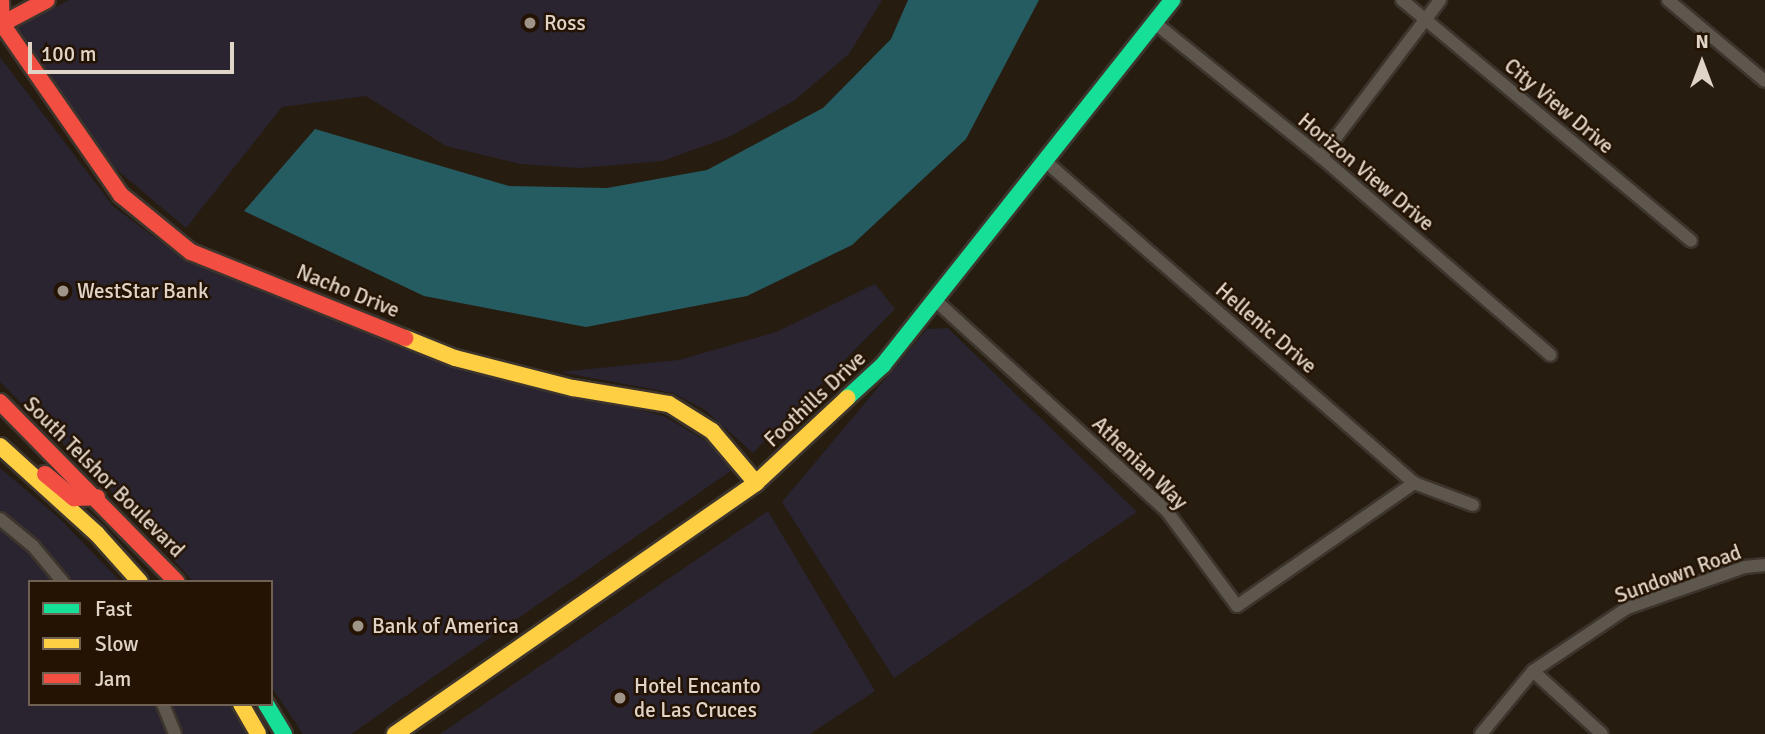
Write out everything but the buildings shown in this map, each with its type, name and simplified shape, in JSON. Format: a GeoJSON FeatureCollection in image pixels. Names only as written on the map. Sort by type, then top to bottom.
{"type":"FeatureCollection","features":[{"type":"Feature","properties":{"kind":"street"},"geometry":{"type":"LineString","coordinates":[[1,0],[1,23],[47,0]]}},
{"type":"Feature","properties":{"kind":"street","name":"Foothills Drive"},"geometry":{"type":"LineString","coordinates":[[396,734],[756,483],[883,365],[1172,0]]}},
{"type":"Feature","properties":{"kind":"street","name":"City View Drive"},"geometry":{"type":"LineString","coordinates":[[1402,0],[1691,242]]}},
{"type":"Feature","properties":{"kind":"street"},"geometry":{"type":"LineString","coordinates":[[1321,157],[1440,0]]}},
{"type":"Feature","properties":{"kind":"street"},"geometry":{"type":"LineString","coordinates":[[1668,0],[1765,81]]}},
{"type":"Feature","properties":{"kind":"street","name":"Nacho Drive"},"geometry":{"type":"LineString","coordinates":[[1,23],[121,195],[191,252],[455,358],[573,388],[669,404],[712,430],[756,483]]}},
{"type":"Feature","properties":{"kind":"street","name":"Horizon View Drive"},"geometry":{"type":"LineString","coordinates":[[1155,23],[1321,157],[1550,355]]}},
{"type":"Feature","properties":{"kind":"street","name":"Hellenic Drive"},"geometry":{"type":"LineString","coordinates":[[1045,161],[1414,483],[1473,505]]}},
{"type":"Feature","properties":{"kind":"street","name":"Athenian Way"},"geometry":{"type":"LineString","coordinates":[[936,301],[1166,510],[1237,606],[1414,483]]}},
{"type":"Feature","properties":{"kind":"street","name":"South Telshor Boulevard"},"geometry":{"type":"LineString","coordinates":[[0,402],[97,497],[175,580]]}},
{"type":"Feature","properties":{"kind":"street"},"geometry":{"type":"LineString","coordinates":[[0,437],[74,498],[97,497]]}},
{"type":"Feature","properties":{"kind":"street"},"geometry":{"type":"LineString","coordinates":[[0,446],[97,534],[138,580]]}},
{"type":"Feature","properties":{"kind":"street"},"geometry":{"type":"LineString","coordinates":[[0,519],[33,546],[62,580]]}},
{"type":"Feature","properties":{"kind":"street","name":"Sundown Road"},"geometry":{"type":"LineString","coordinates":[[1481,734],[1533,671],[1627,608],[1745,567],[1765,565]]}},
{"type":"Feature","properties":{"kind":"street"},"geometry":{"type":"LineString","coordinates":[[1533,671],[1602,734]]}},
{"type":"Feature","properties":{"kind":"street"},"geometry":{"type":"LineString","coordinates":[[164,706],[175,734]]}},
{"type":"Feature","properties":{"kind":"street"},"geometry":{"type":"LineString","coordinates":[[242,706],[258,734]]}},
{"type":"Feature","properties":{"kind":"street"},"geometry":{"type":"LineString","coordinates":[[267,706],[284,734]]}},
{"type":"Feature","properties":{"kind":"shaded area"},"geometry":{"type":"Polygon","coordinates":[[[69,0],[882,0],[849,54],[795,100],[729,137],[662,161],[580,168],[520,164],[446,146],[366,96],[282,107],[186,228],[116,169],[14,28],[69,0]]]}},
{"type":"Feature","properties":{"kind":"shaded area"},"geometry":{"type":"Polygon","coordinates":[[[0,57],[113,206],[174,252],[455,366],[664,416],[706,441],[732,470],[351,734],[303,734],[273,689],[273,580],[191,580],[136,516],[0,382],[0,57]]]}},
{"type":"Feature","properties":{"kind":"shaded area"},"geometry":{"type":"Polygon","coordinates":[[[875,284],[895,309],[753,453],[705,410],[673,393],[560,372],[679,360],[776,332],[875,284]]]}},
{"type":"Feature","properties":{"kind":"shaded area"},"geometry":{"type":"Polygon","coordinates":[[[948,328],[1137,512],[894,678],[782,502],[927,329],[948,328]]]}},
{"type":"Feature","properties":{"kind":"shaded area"},"geometry":{"type":"Polygon","coordinates":[[[0,468],[58,517],[119,580],[28,580],[28,706],[242,706],[258,734],[0,734],[0,468]]]}},
{"type":"Feature","properties":{"kind":"shaded area"},"geometry":{"type":"Polygon","coordinates":[[[768,511],[875,691],[810,734],[440,734],[768,511]]]}},
{"type":"Feature","properties":{"kind":"water"},"geometry":{"type":"Polygon","coordinates":[[[908,0],[1039,0],[966,139],[852,245],[747,296],[586,327],[424,296],[244,211],[315,129],[509,186],[607,188],[707,170],[823,108],[891,39],[908,0]]]}},
{"type":"Feature","properties":{"kind":"traffic: fast"},"geometry":{"type":"LineString","coordinates":[[847,398],[883,365],[1172,0]]}},
{"type":"Feature","properties":{"kind":"traffic: fast"},"geometry":{"type":"LineString","coordinates":[[267,706],[284,734]]}},
{"type":"Feature","properties":{"kind":"traffic: slow"},"geometry":{"type":"LineString","coordinates":[[405,338],[455,358],[573,388],[669,404],[712,431],[756,483]]}},
{"type":"Feature","properties":{"kind":"traffic: slow"},"geometry":{"type":"LineString","coordinates":[[395,734],[756,483],[847,398]]}},
{"type":"Feature","properties":{"kind":"traffic: slow"},"geometry":{"type":"LineString","coordinates":[[0,446],[97,534],[138,580]]}},
{"type":"Feature","properties":{"kind":"traffic: slow"},"geometry":{"type":"LineString","coordinates":[[242,706],[258,734]]}},
{"type":"Feature","properties":{"kind":"traffic: jam"},"geometry":{"type":"LineString","coordinates":[[1,0],[2,23]]}},
{"type":"Feature","properties":{"kind":"traffic: jam"},"geometry":{"type":"LineString","coordinates":[[0,25],[47,0]]}},
{"type":"Feature","properties":{"kind":"traffic: jam"},"geometry":{"type":"LineString","coordinates":[[0,21],[121,195],[191,252],[405,338]]}},
{"type":"Feature","properties":{"kind":"traffic: jam"},"geometry":{"type":"LineString","coordinates":[[0,402],[175,580]]}},
{"type":"Feature","properties":{"kind":"traffic: jam"},"geometry":{"type":"LineString","coordinates":[[45,474],[74,498],[97,497]]}},
{"type":"Feature","properties":{"kind":"place","name":"Ross"},"geometry":{"type":"Point","coordinates":[530,23]}},
{"type":"Feature","properties":{"kind":"place","name":"WestStar Bank"},"geometry":{"type":"Point","coordinates":[63,291]}},
{"type":"Feature","properties":{"kind":"place","name":"Bank of America"},"geometry":{"type":"Point","coordinates":[358,626]}},
{"type":"Feature","properties":{"kind":"place","name":"Hotel Encanto de Las Cruces"},"geometry":{"type":"Point","coordinates":[620,698]}}]}
